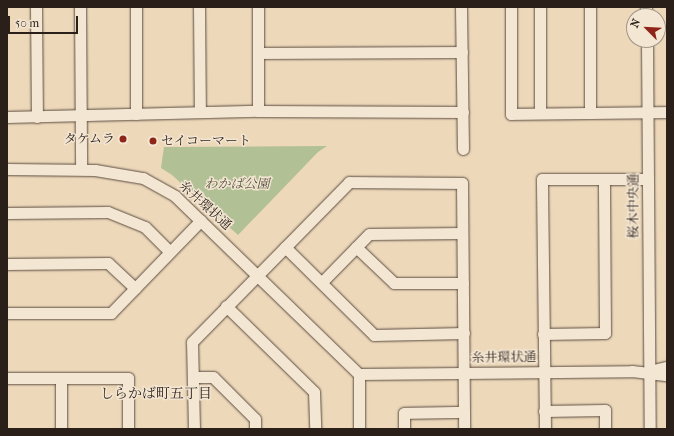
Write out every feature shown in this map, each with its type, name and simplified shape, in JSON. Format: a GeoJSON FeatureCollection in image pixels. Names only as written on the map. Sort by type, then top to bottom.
{"type":"FeatureCollection","features":[{"type":"Feature","properties":{"kind":"street"},"geometry":{"type":"LineString","coordinates":[[36,7],[37,117]]}},
{"type":"Feature","properties":{"kind":"street"},"geometry":{"type":"LineString","coordinates":[[80,7],[81,168]]}},
{"type":"Feature","properties":{"kind":"street"},"geometry":{"type":"LineString","coordinates":[[136,7],[136,114]]}},
{"type":"Feature","properties":{"kind":"street"},"geometry":{"type":"LineString","coordinates":[[199,7],[200,112]]}},
{"type":"Feature","properties":{"kind":"street"},"geometry":{"type":"LineString","coordinates":[[258,7],[258,111]]}},
{"type":"Feature","properties":{"kind":"street"},"geometry":{"type":"LineString","coordinates":[[461,7],[463,149]]}},
{"type":"Feature","properties":{"kind":"street"},"geometry":{"type":"LineString","coordinates":[[511,7],[511,114],[667,112]]}},
{"type":"Feature","properties":{"kind":"street"},"geometry":{"type":"LineString","coordinates":[[540,7],[540,113]]}},
{"type":"Feature","properties":{"kind":"street"},"geometry":{"type":"LineString","coordinates":[[590,7],[590,113]]}},
{"type":"Feature","properties":{"kind":"street","name":"桜木中央通"},"geometry":{"type":"LineString","coordinates":[[647,48],[650,429]]}},
{"type":"Feature","properties":{"kind":"street"},"geometry":{"type":"LineString","coordinates":[[259,53],[462,52]]}},
{"type":"Feature","properties":{"kind":"street"},"geometry":{"type":"LineString","coordinates":[[7,117],[258,111],[463,112]]}},
{"type":"Feature","properties":{"kind":"street","name":"糸井環状通"},"geometry":{"type":"LineString","coordinates":[[7,169],[81,168],[143,178],[175,196],[202,220],[359,374],[650,371]]}},
{"type":"Feature","properties":{"kind":"street"},"geometry":{"type":"LineString","coordinates":[[544,429],[542,179],[648,179]]}},
{"type":"Feature","properties":{"kind":"street"},"geometry":{"type":"LineString","coordinates":[[543,334],[605,333],[604,179]]}},
{"type":"Feature","properties":{"kind":"street"},"geometry":{"type":"LineString","coordinates":[[194,429],[192,342],[349,182],[462,183],[464,429]]}},
{"type":"Feature","properties":{"kind":"street"},"geometry":{"type":"LineString","coordinates":[[7,213],[108,212],[145,226],[170,252]]}},
{"type":"Feature","properties":{"kind":"street"},"geometry":{"type":"LineString","coordinates":[[7,314],[111,312],[202,220]]}},
{"type":"Feature","properties":{"kind":"street"},"geometry":{"type":"LineString","coordinates":[[322,282],[369,234],[462,233]]}},
{"type":"Feature","properties":{"kind":"street"},"geometry":{"type":"LineString","coordinates":[[285,247],[374,335],[464,333]]}},
{"type":"Feature","properties":{"kind":"street"},"geometry":{"type":"LineString","coordinates":[[356,247],[394,283],[463,283]]}},
{"type":"Feature","properties":{"kind":"street"},"geometry":{"type":"LineString","coordinates":[[7,264],[108,263],[135,288]]}},
{"type":"Feature","properties":{"kind":"street"},"geometry":{"type":"LineString","coordinates":[[226,306],[314,392],[315,429]]}},
{"type":"Feature","properties":{"kind":"street"},"geometry":{"type":"LineString","coordinates":[[650,371],[667,367]]}},
{"type":"Feature","properties":{"kind":"street"},"geometry":{"type":"LineString","coordinates":[[650,371],[667,375]]}},
{"type":"Feature","properties":{"kind":"street"},"geometry":{"type":"LineString","coordinates":[[359,374],[359,429]]}},
{"type":"Feature","properties":{"kind":"street"},"geometry":{"type":"LineString","coordinates":[[193,377],[213,377],[255,419],[255,429]]}},
{"type":"Feature","properties":{"kind":"street"},"geometry":{"type":"LineString","coordinates":[[7,378],[128,378],[128,429]]}},
{"type":"Feature","properties":{"kind":"street"},"geometry":{"type":"LineString","coordinates":[[61,378],[61,429]]}},
{"type":"Feature","properties":{"kind":"street"},"geometry":{"type":"LineString","coordinates":[[544,411],[605,410],[605,429]]}},
{"type":"Feature","properties":{"kind":"street"},"geometry":{"type":"LineString","coordinates":[[404,429],[404,413],[464,412]]}},
{"type":"Feature","properties":{"kind":"green space","name":"わかば公園"},"geometry":{"type":"Polygon","coordinates":[[[327,146],[318,152],[238,235],[172,175],[161,168],[164,147],[327,146]]]}},
{"type":"Feature","properties":{"kind":"place","name":"タケムラ"},"geometry":{"type":"Point","coordinates":[123,139]}},
{"type":"Feature","properties":{"kind":"place","name":"セイコーマート"},"geometry":{"type":"Point","coordinates":[153,141]}},
{"type":"Feature","properties":{"kind":"district","name":"しらかば町五丁目"},"geometry":{"type":"Point","coordinates":[156,394]}}]}
